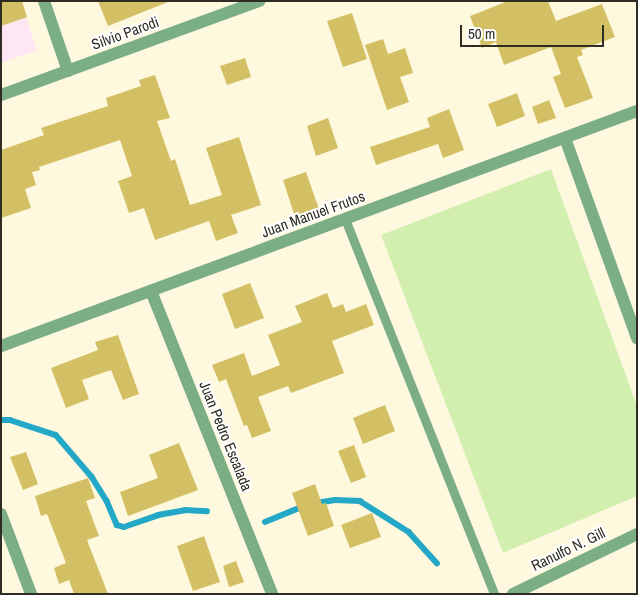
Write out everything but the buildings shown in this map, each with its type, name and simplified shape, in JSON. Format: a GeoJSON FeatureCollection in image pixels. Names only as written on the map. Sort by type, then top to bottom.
{"type":"FeatureCollection","features":[{"type":"Feature","properties":{"kind":"street"},"geometry":{"type":"LineString","coordinates":[[44,1],[68,71]]}},
{"type":"Feature","properties":{"kind":"street","name":"Silvio Parodi"},"geometry":{"type":"LineString","coordinates":[[1,96],[259,1]]}},
{"type":"Feature","properties":{"kind":"street","name":"Juan Manuel Frutos"},"geometry":{"type":"LineString","coordinates":[[1,346],[637,111]]}},
{"type":"Feature","properties":{"kind":"street"},"geometry":{"type":"LineString","coordinates":[[564,138],[637,338]]}},
{"type":"Feature","properties":{"kind":"street","name":"Juan Pedro Escalada"},"geometry":{"type":"LineString","coordinates":[[151,291],[272,594]]}},
{"type":"Feature","properties":{"kind":"street"},"geometry":{"type":"LineString","coordinates":[[1,514],[31,594]]}},
{"type":"Feature","properties":{"kind":"street","name":"Ranulfo N. Gill"},"geometry":{"type":"LineString","coordinates":[[513,594],[637,534]]}},
{"type":"Feature","properties":{"kind":"lane"},"geometry":{"type":"LineString","coordinates":[[345,219],[494,594]]}},
{"type":"Feature","properties":{"kind":"shaded area"},"geometry":{"type":"Polygon","coordinates":[[[1,1],[20,1],[37,50],[1,63],[1,1]]]}},
{"type":"Feature","properties":{"kind":"green space"},"geometry":{"type":"Polygon","coordinates":[[[551,169],[637,406],[637,496],[503,553],[381,235],[551,169]]]}},
{"type":"Feature","properties":{"kind":"waterway"},"geometry":{"type":"LineString","coordinates":[[1,420],[10,420],[56,435],[92,477],[107,501],[117,525],[124,527],[158,515],[185,510],[207,511]]}},
{"type":"Feature","properties":{"kind":"waterway"},"geometry":{"type":"LineString","coordinates":[[316,503],[335,500],[360,501],[409,532],[437,563]]}},
{"type":"Feature","properties":{"kind":"waterway"},"geometry":{"type":"LineString","coordinates":[[265,522],[304,506]]}}]}
